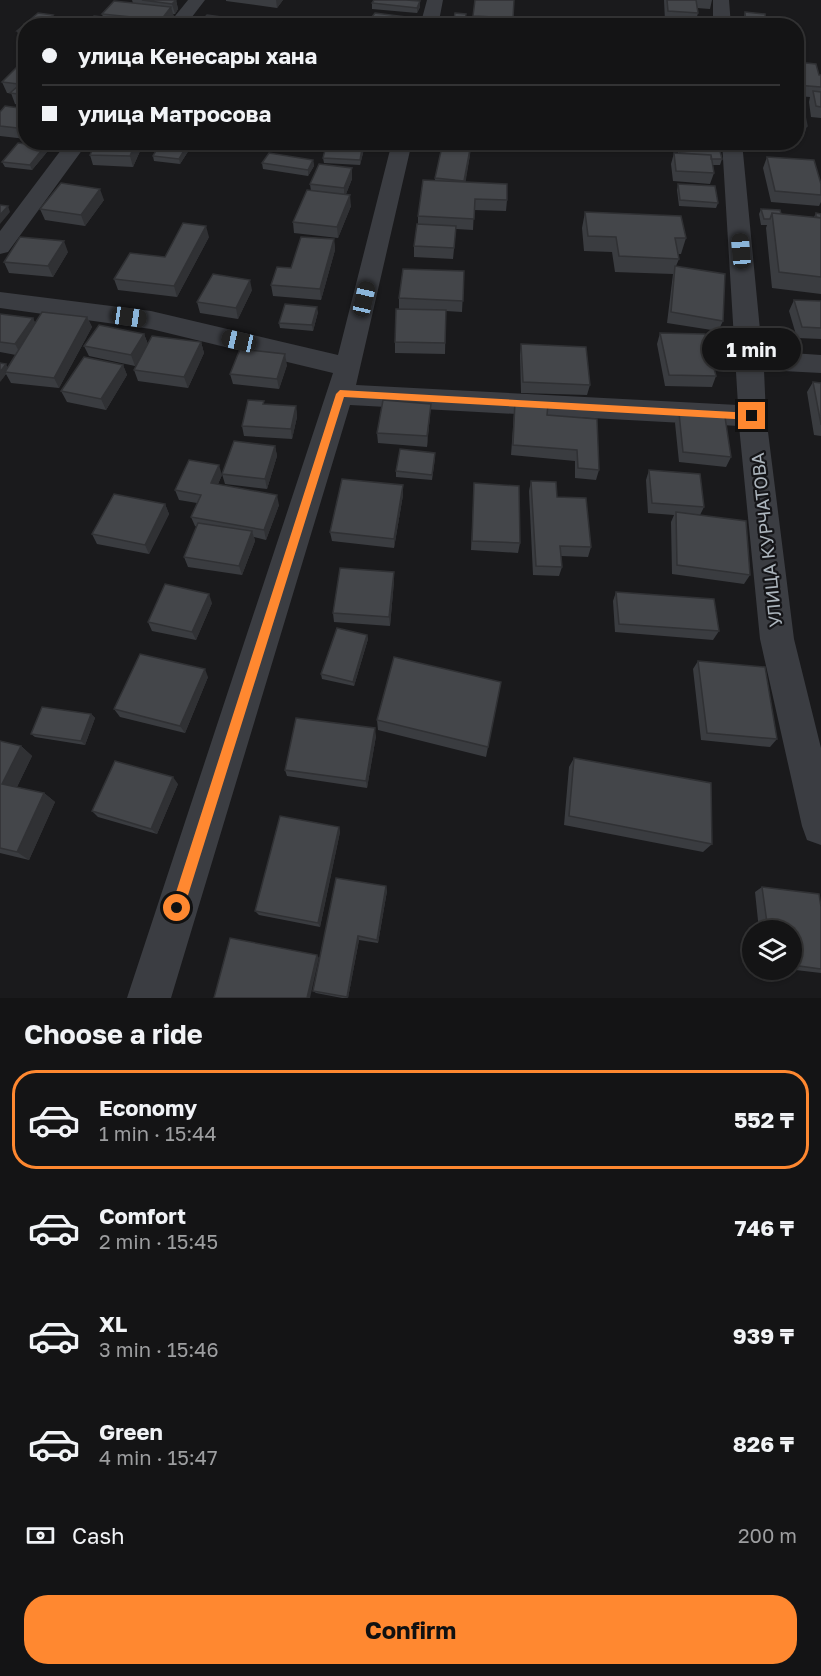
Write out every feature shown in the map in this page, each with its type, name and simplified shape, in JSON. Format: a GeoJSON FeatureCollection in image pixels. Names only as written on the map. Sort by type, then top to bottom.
{"type":"FeatureCollection","features":[{"type":"Feature","properties":{"kind":"street"},"geometry":{"type":"LineString","coordinates":[[182,18],[197,0]]}},
{"type":"Feature","properties":{"kind":"street"},"geometry":{"type":"LineString","coordinates":[[431,18],[435,0]]}},
{"type":"Feature","properties":{"kind":"street"},"geometry":{"type":"LineString","coordinates":[[721,0],[722,18]]}},
{"type":"Feature","properties":{"kind":"street"},"geometry":{"type":"LineString","coordinates":[[0,247],[72,150]]}},
{"type":"Feature","properties":{"kind":"street"},"geometry":{"type":"LineString","coordinates":[[149,998],[344,380],[400,150]]}},
{"type":"Feature","properties":{"kind":"street","name":"УЛИЦА КУРЧАТОВА"},"geometry":{"type":"LineString","coordinates":[[733,150],[750,360],[752,416],[777,639],[821,826]]}},
{"type":"Feature","properties":{"kind":"street"},"geometry":{"type":"LineString","coordinates":[[0,300],[151,320],[344,380],[752,416]]}},
{"type":"Feature","properties":{"kind":"street"},"geometry":{"type":"LineString","coordinates":[[750,360],[821,364]]}},
{"type":"Feature","properties":{"kind":"building"},"geometry":{"type":"Polygon","coordinates":[[[142,0],[176,0],[172,4],[142,0]]]}},
{"type":"Feature","properties":{"kind":"building"},"geometry":{"type":"Polygon","coordinates":[[[374,0],[420,1],[417,8],[372,3],[374,0]]]}},
{"type":"Feature","properties":{"kind":"building"},"geometry":{"type":"Polygon","coordinates":[[[475,0],[514,0],[513,18],[473,16],[475,0]]]}},
{"type":"Feature","properties":{"kind":"building"},"geometry":{"type":"Polygon","coordinates":[[[667,0],[696,0],[698,13],[668,11],[667,0]]]}},
{"type":"Feature","properties":{"kind":"building"},"geometry":{"type":"Polygon","coordinates":[[[114,1],[171,7],[163,18],[102,14],[114,1]]]}},
{"type":"Feature","properties":{"kind":"building"},"geometry":{"type":"Polygon","coordinates":[[[745,12],[765,14],[765,18],[746,18],[745,12]]]}},
{"type":"Feature","properties":{"kind":"building"},"geometry":{"type":"Polygon","coordinates":[[[38,13],[53,15],[50,18],[32,18],[38,13]]]}},
{"type":"Feature","properties":{"kind":"building"},"geometry":{"type":"Polygon","coordinates":[[[375,13],[407,17],[406,18],[371,18],[375,13]]]}},
{"type":"Feature","properties":{"kind":"building"},"geometry":{"type":"Polygon","coordinates":[[[455,13],[466,14],[465,18],[454,18],[455,13]]]}},
{"type":"Feature","properties":{"kind":"building"},"geometry":{"type":"Polygon","coordinates":[[[207,15],[230,18],[204,18],[207,15]]]}},
{"type":"Feature","properties":{"kind":"building"},"geometry":{"type":"Polygon","coordinates":[[[804,63],[816,64],[819,75],[821,75],[821,87],[804,86],[804,63]]]}},
{"type":"Feature","properties":{"kind":"building"},"geometry":{"type":"Polygon","coordinates":[[[18,66],[18,84],[2,82],[18,66]]]}},
{"type":"Feature","properties":{"kind":"building"},"geometry":{"type":"Polygon","coordinates":[[[17,87],[18,87],[18,94],[10,93],[17,87]]]}},
{"type":"Feature","properties":{"kind":"building"},"geometry":{"type":"Polygon","coordinates":[[[813,91],[821,92],[821,107],[816,106],[813,91]]]}},
{"type":"Feature","properties":{"kind":"building"},"geometry":{"type":"Polygon","coordinates":[[[5,106],[18,108],[18,128],[0,126],[0,112],[5,106]]]}},
{"type":"Feature","properties":{"kind":"building"},"geometry":{"type":"Polygon","coordinates":[[[18,143],[18,150],[42,150],[30,165],[2,162],[18,143]]]}},
{"type":"Feature","properties":{"kind":"building"},"geometry":{"type":"Polygon","coordinates":[[[92,150],[133,150],[130,156],[90,155],[92,150]]]}},
{"type":"Feature","properties":{"kind":"building"},"geometry":{"type":"Polygon","coordinates":[[[156,150],[184,150],[179,159],[153,156],[156,150]]]}},
{"type":"Feature","properties":{"kind":"building"},"geometry":{"type":"Polygon","coordinates":[[[325,150],[362,150],[360,160],[323,158],[325,150]]]}},
{"type":"Feature","properties":{"kind":"building"},"geometry":{"type":"Polygon","coordinates":[[[441,150],[470,150],[464,181],[435,178],[441,150]]]}},
{"type":"Feature","properties":{"kind":"building"},"geometry":{"type":"Polygon","coordinates":[[[680,150],[720,150],[722,159],[711,159],[711,155],[680,153],[680,150]]]}},
{"type":"Feature","properties":{"kind":"building"},"geometry":{"type":"Polygon","coordinates":[[[269,153],[313,160],[308,170],[262,163],[269,153]]]}},
{"type":"Feature","properties":{"kind":"building"},"geometry":{"type":"Polygon","coordinates":[[[674,153],[711,155],[714,173],[676,171],[674,153]]]}},
{"type":"Feature","properties":{"kind":"building"},"geometry":{"type":"Polygon","coordinates":[[[767,157],[814,160],[821,184],[821,195],[775,191],[767,157]]]}},
{"type":"Feature","properties":{"kind":"building"},"geometry":{"type":"Polygon","coordinates":[[[319,164],[352,168],[344,188],[310,184],[319,164]]]}},
{"type":"Feature","properties":{"kind":"building"},"geometry":{"type":"Polygon","coordinates":[[[423,180],[507,184],[507,200],[475,199],[474,219],[418,216],[423,180]]]}},
{"type":"Feature","properties":{"kind":"building"},"geometry":{"type":"Polygon","coordinates":[[[61,183],[100,189],[81,215],[40,209],[61,183]]]}},
{"type":"Feature","properties":{"kind":"building"},"geometry":{"type":"Polygon","coordinates":[[[678,184],[715,186],[718,203],[680,200],[678,184]]]}},
{"type":"Feature","properties":{"kind":"building"},"geometry":{"type":"Polygon","coordinates":[[[307,190],[350,195],[337,227],[293,222],[307,190]]]}},
{"type":"Feature","properties":{"kind":"building"},"geometry":{"type":"Polygon","coordinates":[[[0,205],[8,206],[0,215],[0,205]]]}},
{"type":"Feature","properties":{"kind":"building"},"geometry":{"type":"Polygon","coordinates":[[[761,209],[780,210],[781,214],[772,213],[770,219],[764,219],[761,209]]]}},
{"type":"Feature","properties":{"kind":"building"},"geometry":{"type":"Polygon","coordinates":[[[585,212],[681,216],[686,238],[675,238],[679,259],[619,256],[616,237],[588,236],[585,212]]]}},
{"type":"Feature","properties":{"kind":"building"},"geometry":{"type":"Polygon","coordinates":[[[772,213],[821,218],[821,277],[779,272],[772,213]]]}},
{"type":"Feature","properties":{"kind":"building"},"geometry":{"type":"Polygon","coordinates":[[[183,223],[206,226],[174,286],[114,279],[130,253],[165,257],[183,223]]]}},
{"type":"Feature","properties":{"kind":"building"},"geometry":{"type":"Polygon","coordinates":[[[417,224],[456,226],[454,248],[414,246],[417,224]]]}},
{"type":"Feature","properties":{"kind":"building"},"geometry":{"type":"Polygon","coordinates":[[[20,237],[64,241],[48,266],[4,262],[20,237]]]}},
{"type":"Feature","properties":{"kind":"building"},"geometry":{"type":"Polygon","coordinates":[[[301,237],[334,239],[320,289],[271,285],[277,267],[291,268],[301,237]]]}},
{"type":"Feature","properties":{"kind":"building"},"geometry":{"type":"Polygon","coordinates":[[[675,266],[725,274],[723,321],[671,312],[675,266]]]}},
{"type":"Feature","properties":{"kind":"building"},"geometry":{"type":"Polygon","coordinates":[[[403,269],[464,271],[463,301],[399,298],[403,269]]]}},
{"type":"Feature","properties":{"kind":"building"},"geometry":{"type":"Polygon","coordinates":[[[213,274],[250,280],[236,308],[197,302],[213,274]]]}},
{"type":"Feature","properties":{"kind":"building"},"geometry":{"type":"Polygon","coordinates":[[[794,300],[821,301],[821,328],[802,327],[794,300]]]}},
{"type":"Feature","properties":{"kind":"building"},"geometry":{"type":"Polygon","coordinates":[[[285,304],[317,307],[312,325],[279,323],[285,304]]]}},
{"type":"Feature","properties":{"kind":"building"},"geometry":{"type":"Polygon","coordinates":[[[396,309],[446,310],[445,343],[395,342],[396,309]]]}},
{"type":"Feature","properties":{"kind":"building"},"geometry":{"type":"Polygon","coordinates":[[[42,312],[87,317],[54,378],[5,372],[42,312]]]}},
{"type":"Feature","properties":{"kind":"building"},"geometry":{"type":"Polygon","coordinates":[[[0,314],[33,318],[15,344],[0,342],[0,314]]]}},
{"type":"Feature","properties":{"kind":"building"},"geometry":{"type":"Polygon","coordinates":[[[99,325],[144,334],[131,355],[84,346],[99,325]]]}},
{"type":"Feature","properties":{"kind":"building"},"geometry":{"type":"Polygon","coordinates":[[[660,333],[705,334],[716,376],[669,375],[660,333]]]}},
{"type":"Feature","properties":{"kind":"building"},"geometry":{"type":"Polygon","coordinates":[[[152,336],[201,342],[184,377],[134,370],[152,336]]]}},
{"type":"Feature","properties":{"kind":"building"},"geometry":{"type":"Polygon","coordinates":[[[521,344],[586,347],[590,385],[523,382],[521,344]]]}},
{"type":"Feature","properties":{"kind":"building"},"geometry":{"type":"Polygon","coordinates":[[[240,349],[285,354],[277,379],[230,374],[240,349]]]}},
{"type":"Feature","properties":{"kind":"building"},"geometry":{"type":"Polygon","coordinates":[[[84,357],[123,365],[101,399],[61,391],[84,357]]]}},
{"type":"Feature","properties":{"kind":"building"},"geometry":{"type":"Polygon","coordinates":[[[0,363],[6,364],[0,372],[0,363]]]}},
{"type":"Feature","properties":{"kind":"building"},"geometry":{"type":"Polygon","coordinates":[[[813,382],[821,383],[821,424],[813,382]]]}},
{"type":"Feature","properties":{"kind":"building"},"geometry":{"type":"Polygon","coordinates":[[[248,400],[264,401],[263,404],[296,406],[291,429],[242,426],[248,400]]]}},
{"type":"Feature","properties":{"kind":"building"},"geometry":{"type":"Polygon","coordinates":[[[383,400],[431,404],[427,436],[377,433],[383,400]]]}},
{"type":"Feature","properties":{"kind":"building"},"geometry":{"type":"Polygon","coordinates":[[[515,401],[548,404],[547,415],[597,419],[599,470],[578,468],[577,450],[513,445],[515,401]]]}},
{"type":"Feature","properties":{"kind":"building"},"geometry":{"type":"Polygon","coordinates":[[[679,413],[725,417],[731,457],[683,452],[679,413]]]}},
{"type":"Feature","properties":{"kind":"building"},"geometry":{"type":"Polygon","coordinates":[[[234,441],[275,446],[265,479],[222,474],[234,441]]]}},
{"type":"Feature","properties":{"kind":"building"},"geometry":{"type":"Polygon","coordinates":[[[400,449],[435,453],[432,475],[396,471],[400,449]]]}},
{"type":"Feature","properties":{"kind":"building"},"geometry":{"type":"Polygon","coordinates":[[[189,460],[219,465],[211,483],[277,495],[264,530],[191,517],[201,495],[175,490],[189,460]]]}},
{"type":"Feature","properties":{"kind":"building"},"geometry":{"type":"Polygon","coordinates":[[[649,470],[700,474],[704,507],[652,503],[649,470]]]}},
{"type":"Feature","properties":{"kind":"building"},"geometry":{"type":"Polygon","coordinates":[[[342,479],[403,485],[394,539],[330,532],[342,479]]]}},
{"type":"Feature","properties":{"kind":"building"},"geometry":{"type":"Polygon","coordinates":[[[531,481],[556,482],[557,497],[586,498],[591,547],[560,546],[562,567],[536,566],[531,481]]]}},
{"type":"Feature","properties":{"kind":"building"},"geometry":{"type":"Polygon","coordinates":[[[474,483],[519,486],[520,543],[472,541],[474,483]]]}},
{"type":"Feature","properties":{"kind":"building"},"geometry":{"type":"Polygon","coordinates":[[[114,494],[165,504],[145,545],[92,534],[114,494]]]}},
{"type":"Feature","properties":{"kind":"building"},"geometry":{"type":"Polygon","coordinates":[[[676,512],[746,521],[750,575],[677,565],[676,512]]]}},
{"type":"Feature","properties":{"kind":"building"},"geometry":{"type":"Polygon","coordinates":[[[198,523],[252,531],[239,566],[184,557],[198,523]]]}},
{"type":"Feature","properties":{"kind":"building"},"geometry":{"type":"Polygon","coordinates":[[[340,568],[394,572],[389,617],[333,613],[340,568]]]}},
{"type":"Feature","properties":{"kind":"building"},"geometry":{"type":"Polygon","coordinates":[[[165,584],[209,594],[192,632],[148,622],[165,584]]]}},
{"type":"Feature","properties":{"kind":"building"},"geometry":{"type":"Polygon","coordinates":[[[616,592],[714,599],[719,631],[619,624],[616,592]]]}},
{"type":"Feature","properties":{"kind":"building"},"geometry":{"type":"Polygon","coordinates":[[[337,628],[367,635],[353,682],[321,674],[337,628]]]}},
{"type":"Feature","properties":{"kind":"building"},"geometry":{"type":"Polygon","coordinates":[[[140,654],[205,669],[180,726],[114,709],[140,654]]]}},
{"type":"Feature","properties":{"kind":"building"},"geometry":{"type":"Polygon","coordinates":[[[394,657],[501,682],[488,747],[377,720],[394,657]]]}},
{"type":"Feature","properties":{"kind":"building"},"geometry":{"type":"Polygon","coordinates":[[[698,661],[765,667],[777,739],[707,733],[698,661]]]}},
{"type":"Feature","properties":{"kind":"building"},"geometry":{"type":"Polygon","coordinates":[[[42,707],[91,714],[81,741],[31,734],[42,707]]]}},
{"type":"Feature","properties":{"kind":"building"},"geometry":{"type":"Polygon","coordinates":[[[296,718],[375,728],[366,781],[285,770],[296,718]]]}},
{"type":"Feature","properties":{"kind":"building"},"geometry":{"type":"Polygon","coordinates":[[[0,741],[21,746],[2,784],[44,793],[17,852],[0,848],[0,741]]]}},
{"type":"Feature","properties":{"kind":"building"},"geometry":{"type":"Polygon","coordinates":[[[574,758],[711,783],[712,844],[569,816],[574,758]]]}},
{"type":"Feature","properties":{"kind":"building"},"geometry":{"type":"Polygon","coordinates":[[[115,761],[173,777],[151,829],[92,811],[115,761]]]}},
{"type":"Feature","properties":{"kind":"building"},"geometry":{"type":"Polygon","coordinates":[[[280,816],[339,827],[318,923],[255,911],[280,816]]]}},
{"type":"Feature","properties":{"kind":"building"},"geometry":{"type":"Polygon","coordinates":[[[336,878],[386,886],[377,940],[358,936],[347,997],[313,991],[336,878]]]}},
{"type":"Feature","properties":{"kind":"building"},"geometry":{"type":"Polygon","coordinates":[[[762,887],[819,894],[821,969],[802,966],[802,920],[767,920],[762,887]]]}},
{"type":"Feature","properties":{"kind":"building"},"geometry":{"type":"Polygon","coordinates":[[[230,938],[317,955],[307,998],[214,998],[230,938]]]}},
{"type":"Feature","properties":{"kind":"route"},"geometry":{"type":"LineString","coordinates":[[177,908],[340,394],[752,416]]}}]}
